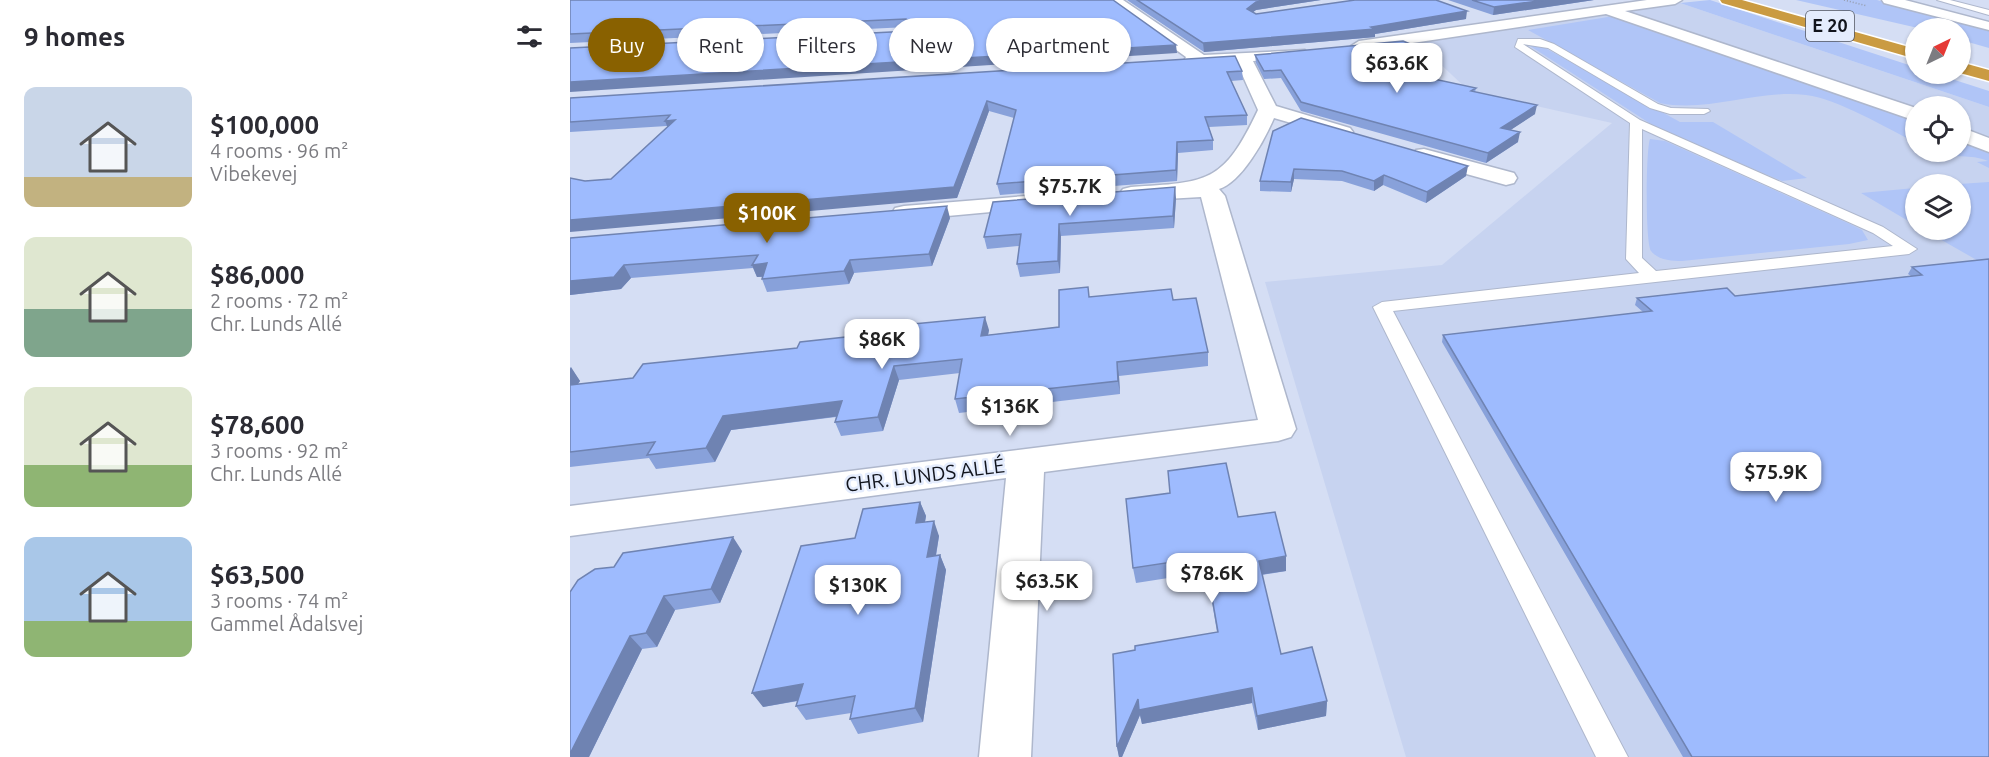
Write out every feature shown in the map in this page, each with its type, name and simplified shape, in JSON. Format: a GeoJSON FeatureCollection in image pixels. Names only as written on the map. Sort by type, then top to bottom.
{"type":"FeatureCollection","features":[{"type":"Feature","properties":{"kind":"highway"},"geometry":{"type":"LineString","coordinates":[[1727,0],[1905,51]]}},
{"type":"Feature","properties":{"kind":"highway","name":"E 20"},"geometry":{"type":"LineString","coordinates":[[1743,0],[1905,51]]}},
{"type":"Feature","properties":{"kind":"highway","name":"E 20"},"geometry":{"type":"LineString","coordinates":[[1766,0],[1905,41]]}},
{"type":"Feature","properties":{"kind":"highway"},"geometry":{"type":"LineString","coordinates":[[1971,65],[1989,66]]}},
{"type":"Feature","properties":{"kind":"highway"},"geometry":{"type":"LineString","coordinates":[[1971,69],[1989,76]]}},
{"type":"Feature","properties":{"kind":"street"},"geometry":{"type":"LineString","coordinates":[[1114,0],[1202,61]]}},
{"type":"Feature","properties":{"kind":"street"},"geometry":{"type":"LineString","coordinates":[[1337,49],[1674,0]]}},
{"type":"Feature","properties":{"kind":"street"},"geometry":{"type":"LineString","coordinates":[[1889,0],[1989,26]]}},
{"type":"Feature","properties":{"kind":"street"},"geometry":{"type":"LineString","coordinates":[[1606,9],[1905,111]]}},
{"type":"Feature","properties":{"kind":"street"},"geometry":{"type":"LineString","coordinates":[[1952,16],[1989,14]]}},
{"type":"Feature","properties":{"kind":"street"},"geometry":{"type":"LineString","coordinates":[[1473,15],[1504,26]]}},
{"type":"Feature","properties":{"kind":"street"},"geometry":{"type":"LineString","coordinates":[[1178,62],[1316,51]]}},
{"type":"Feature","properties":{"kind":"street"},"geometry":{"type":"LineString","coordinates":[[1243,58],[1268,110],[1361,137]]}},
{"type":"Feature","properties":{"kind":"street"},"geometry":{"type":"LineString","coordinates":[[1108,196],[1206,187],[1228,174],[1257,134],[1268,110]]}},
{"type":"Feature","properties":{"kind":"street"},"geometry":{"type":"LineString","coordinates":[[1257,134],[1328,128]]}},
{"type":"Feature","properties":{"kind":"street"},"geometry":{"type":"LineString","coordinates":[[1971,138],[1989,146]]}},
{"type":"Feature","properties":{"kind":"street"},"geometry":{"type":"LineString","coordinates":[[1406,150],[1506,178]]}},
{"type":"Feature","properties":{"kind":"street","name":"CHR. LUNDS ALLÉ"},"geometry":{"type":"LineString","coordinates":[[570,521],[1278,429],[1214,196],[1206,187]]}},
{"type":"Feature","properties":{"kind":"street"},"geometry":{"type":"LineString","coordinates":[[882,215],[1060,200]]}},
{"type":"Feature","properties":{"kind":"street"},"geometry":{"type":"LineString","coordinates":[[1005,757],[1026,462]]}},
{"type":"Feature","properties":{"kind":"lane"},"geometry":{"type":"LineString","coordinates":[[1941,0],[1989,14]]}},
{"type":"Feature","properties":{"kind":"lane"},"geometry":{"type":"LineString","coordinates":[[1612,757],[1382,307],[1909,249],[1878,230],[1635,122],[1518,45],[1521,41],[1540,42],[1551,46],[1654,106],[1670,111],[1704,111]]}},
{"type":"Feature","properties":{"kind":"lane"},"geometry":{"type":"LineString","coordinates":[[1635,122],[1634,259],[1652,276]]}},
{"type":"Feature","properties":{"kind":"shaded area"},"geometry":{"type":"Polygon","coordinates":[[[1710,0],[1905,64],[1905,79],[1680,3],[1710,0]]]}},
{"type":"Feature","properties":{"kind":"shaded area"},"geometry":{"type":"Polygon","coordinates":[[[1796,0],[1877,0],[1944,18],[1905,18],[1905,25],[1796,0]]]}},
{"type":"Feature","properties":{"kind":"shaded area"},"geometry":{"type":"Polygon","coordinates":[[[1680,3],[1905,79],[1905,84],[1921,84],[1956,96],[1905,96],[1905,162],[1971,162],[1971,101],[1989,107],[1989,757],[1406,757],[1265,282],[1442,265],[1612,123],[1469,91],[1418,43],[1680,3]]]}},
{"type":"Feature","properties":{"kind":"shaded area"},"geometry":{"type":"Polygon","coordinates":[[[1614,16],[1905,117],[1905,137],[1847,108],[1806,95],[1770,95],[1696,105],[1660,103],[1528,30],[1614,16]]]}},
{"type":"Feature","properties":{"kind":"shaded area"},"geometry":{"type":"Polygon","coordinates":[[[1971,25],[1989,30],[1989,48],[1971,43],[1971,25]]]}},
{"type":"Feature","properties":{"kind":"shaded area"},"geometry":{"type":"Polygon","coordinates":[[[1536,43],[1680,122],[1713,122],[1807,178],[1782,181],[1657,128],[1527,44],[1536,43]]]}},
{"type":"Feature","properties":{"kind":"shaded area"},"geometry":{"type":"Polygon","coordinates":[[[1921,84],[1967,84],[1989,91],[1989,107],[1971,101],[1971,96],[1956,96],[1921,84]]]}},
{"type":"Feature","properties":{"kind":"shaded area"},"geometry":{"type":"Polygon","coordinates":[[[1650,139],[1665,141],[1850,224],[1862,230],[1868,240],[1849,244],[1682,261],[1661,258],[1651,251],[1649,244],[1647,176],[1650,139]]]}},
{"type":"Feature","properties":{"kind":"shaded area"},"geometry":{"type":"Polygon","coordinates":[[[1971,143],[1989,151],[1989,168],[1977,162],[1988,161],[1971,157],[1971,143]]]}},
{"type":"Feature","properties":{"kind":"shaded area"},"geometry":{"type":"Polygon","coordinates":[[[1989,182],[1989,267],[1942,240],[1971,240],[1971,183],[1989,182]]]}},
{"type":"Feature","properties":{"kind":"shaded area"},"geometry":{"type":"Polygon","coordinates":[[[1905,189],[1905,219],[1861,193],[1905,189]]]}},
{"type":"Feature","properties":{"kind":"building"},"geometry":{"type":"Polygon","coordinates":[[[570,0],[1113,0],[1176,45],[1131,48],[1131,18],[986,18],[986,57],[974,57],[974,18],[889,18],[877,20],[877,18],[776,18],[776,25],[764,25],[764,18],[677,18],[677,29],[665,30],[665,18],[588,18],[588,33],[570,34],[570,0]]]}},
{"type":"Feature","properties":{"kind":"building"},"geometry":{"type":"Polygon","coordinates":[[[1137,0],[1271,0],[1256,2],[1247,9],[1256,14],[1355,0],[1436,0],[1467,11],[1371,27],[1375,29],[1203,43],[1137,0]]]}},
{"type":"Feature","properties":{"kind":"building"},"geometry":{"type":"Polygon","coordinates":[[[1472,0],[1545,0],[1494,7],[1472,0]]]}},
{"type":"Feature","properties":{"kind":"building"},"geometry":{"type":"Polygon","coordinates":[[[889,32],[889,63],[877,63],[877,33],[889,32]]]}},
{"type":"Feature","properties":{"kind":"building"},"geometry":{"type":"Polygon","coordinates":[[[764,38],[776,38],[776,69],[764,70],[764,38]]]}},
{"type":"Feature","properties":{"kind":"building"},"geometry":{"type":"Polygon","coordinates":[[[1403,41],[1439,56],[1378,67],[1476,88],[1471,91],[1537,105],[1501,128],[1520,132],[1488,153],[1301,102],[1281,70],[1264,71],[1255,55],[1403,41]]]}},
{"type":"Feature","properties":{"kind":"building"},"geometry":{"type":"Polygon","coordinates":[[[665,43],[677,43],[677,72],[734,72],[570,82],[570,48],[588,47],[588,72],[665,72],[665,43]]]}},
{"type":"Feature","properties":{"kind":"building"},"geometry":{"type":"Polygon","coordinates":[[[1235,56],[1242,71],[1227,72],[1247,115],[1205,117],[1213,140],[1177,142],[1176,170],[997,184],[1016,110],[987,101],[954,187],[570,220],[570,178],[585,181],[611,179],[675,120],[665,121],[670,115],[570,122],[570,98],[986,72],[1131,72],[1131,63],[1235,56]]]}},
{"type":"Feature","properties":{"kind":"building"},"geometry":{"type":"Polygon","coordinates":[[[1301,118],[1468,166],[1427,192],[1384,175],[1374,181],[1342,171],[1294,169],[1291,182],[1260,181],[1273,131],[1301,118]]]}},
{"type":"Feature","properties":{"kind":"building"},"geometry":{"type":"Polygon","coordinates":[[[1175,187],[1173,216],[1059,224],[1058,261],[1017,264],[1021,234],[984,237],[993,202],[1175,187]]]}},
{"type":"Feature","properties":{"kind":"building"},"geometry":{"type":"Polygon","coordinates":[[[947,206],[929,254],[850,260],[844,271],[762,279],[767,263],[752,265],[758,255],[624,265],[614,277],[570,281],[570,238],[947,206]]]}},
{"type":"Feature","properties":{"kind":"building"},"geometry":{"type":"Polygon","coordinates":[[[1989,259],[1989,757],[1692,757],[1443,335],[1652,311],[1637,298],[1727,288],[1735,296],[1922,275],[1912,267],[1989,259]]]}},
{"type":"Feature","properties":{"kind":"building"},"geometry":{"type":"Polygon","coordinates":[[[1088,287],[1089,297],[1171,289],[1173,300],[1196,298],[1208,352],[1117,362],[1118,381],[955,399],[962,359],[894,366],[878,417],[835,422],[842,401],[723,416],[706,448],[647,455],[655,442],[570,452],[570,385],[633,378],[643,364],[797,348],[800,342],[901,331],[903,325],[985,317],[981,336],[1059,327],[1059,290],[1088,287]]]}},
{"type":"Feature","properties":{"kind":"building"},"geometry":{"type":"Polygon","coordinates":[[[1226,463],[1238,517],[1275,512],[1286,556],[1259,561],[1281,654],[1312,647],[1327,701],[1257,716],[1252,688],[1139,710],[1138,699],[1117,747],[1113,654],[1135,650],[1135,646],[1218,632],[1205,557],[1133,568],[1126,499],[1170,493],[1168,471],[1226,463]]]}},
{"type":"Feature","properties":{"kind":"building"},"geometry":{"type":"Polygon","coordinates":[[[920,502],[916,523],[934,521],[927,557],[940,555],[915,708],[850,719],[855,696],[796,706],[803,684],[752,693],[801,546],[855,538],[863,509],[920,502]]]}},
{"type":"Feature","properties":{"kind":"building"},"geometry":{"type":"Polygon","coordinates":[[[733,537],[711,589],[664,596],[646,633],[630,636],[570,754],[570,592],[578,580],[595,569],[614,567],[623,553],[733,537]]]}}]}
